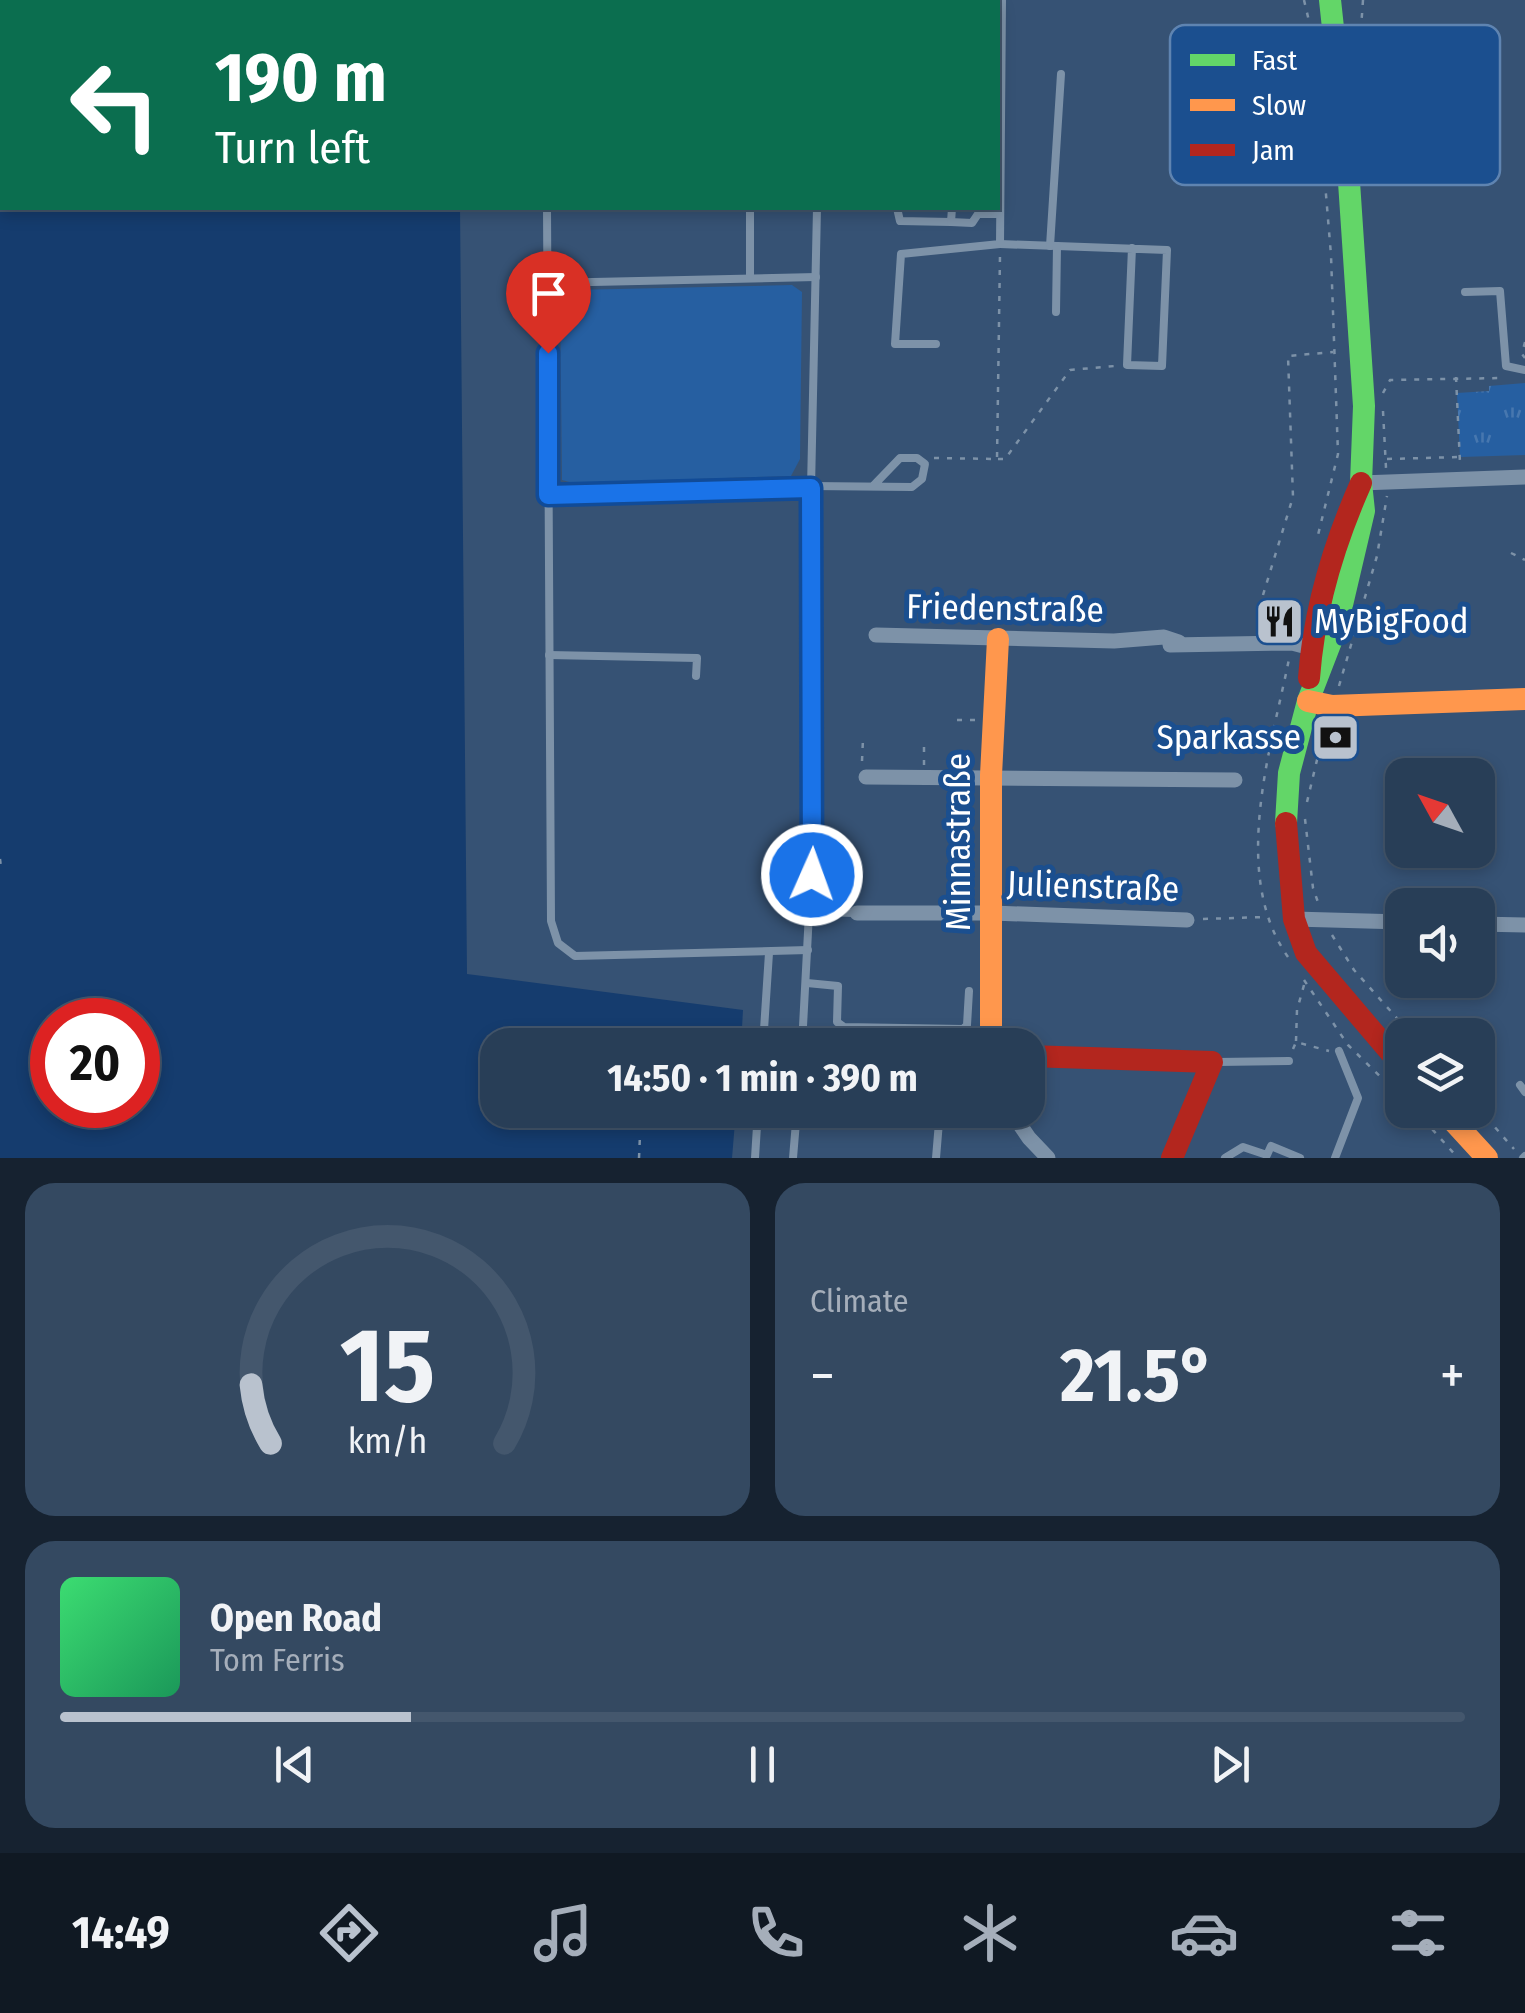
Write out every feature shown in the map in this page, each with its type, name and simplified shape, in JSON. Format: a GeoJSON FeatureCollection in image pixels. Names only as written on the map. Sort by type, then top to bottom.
{"type":"FeatureCollection","features":[{"type":"Feature","properties":{"kind":"main road"},"geometry":{"type":"LineString","coordinates":[[1330,0],[1333,25]]}},
{"type":"Feature","properties":{"kind":"main road"},"geometry":{"type":"LineString","coordinates":[[1349,185],[1364,406],[1364,511],[1337,626],[1308,701],[1285,804],[1285,835],[1294,919],[1306,953],[1385,1047]]}},
{"type":"Feature","properties":{"kind":"main road"},"geometry":{"type":"LineString","coordinates":[[1308,701],[1311,648],[1347,509],[1361,482]]}},
{"type":"Feature","properties":{"kind":"main road","name":"Minnastraße"},"geometry":{"type":"LineString","coordinates":[[991,1028],[991,776],[998,640]]}},
{"type":"Feature","properties":{"kind":"main road"},"geometry":{"type":"LineString","coordinates":[[1308,701],[1332,706],[1525,698]]}},
{"type":"Feature","properties":{"kind":"main road"},"geometry":{"type":"LineString","coordinates":[[1294,919],[1310,950],[1385,1036]]}},
{"type":"Feature","properties":{"kind":"main road"},"geometry":{"type":"LineString","coordinates":[[1045,1057],[1212,1062],[1172,1158]]}},
{"type":"Feature","properties":{"kind":"main road"},"geometry":{"type":"LineString","coordinates":[[1459,1128],[1486,1158]]}},
{"type":"Feature","properties":{"kind":"main road"},"geometry":{"type":"LineString","coordinates":[[1468,1128],[1495,1158]]}},
{"type":"Feature","properties":{"kind":"street"},"geometry":{"type":"LineString","coordinates":[[1361,482],[1525,477]]}},
{"type":"Feature","properties":{"kind":"street","name":"Friedenstraße"},"geometry":{"type":"LineString","coordinates":[[876,635],[1133,641],[1164,637],[1179,642],[1292,643],[1311,648]]}},
{"type":"Feature","properties":{"kind":"street"},"geometry":{"type":"LineString","coordinates":[[866,776],[1235,780]]}},
{"type":"Feature","properties":{"kind":"street","name":"Julienstraße"},"geometry":{"type":"LineString","coordinates":[[858,913],[1188,920]]}},
{"type":"Feature","properties":{"kind":"street"},"geometry":{"type":"LineString","coordinates":[[1294,919],[1385,922]]}},
{"type":"Feature","properties":{"kind":"street"},"geometry":{"type":"LineString","coordinates":[[1495,924],[1525,925]]}},
{"type":"Feature","properties":{"kind":"street"},"geometry":{"type":"LineString","coordinates":[[1022,1128],[1048,1158]]}},
{"type":"Feature","properties":{"kind":"lane"},"geometry":{"type":"LineString","coordinates":[[1000,143],[1002,0]]}},
{"type":"Feature","properties":{"kind":"lane"},"geometry":{"type":"LineString","coordinates":[[1056,312],[1054,246],[1061,74]]}},
{"type":"Feature","properties":{"kind":"lane"},"geometry":{"type":"LineString","coordinates":[[547,210],[551,922],[558,944],[574,956],[808,950]]}},
{"type":"Feature","properties":{"kind":"lane"},"geometry":{"type":"LineString","coordinates":[[750,210],[750,278]]}},
{"type":"Feature","properties":{"kind":"lane"},"geometry":{"type":"LineString","coordinates":[[803,1028],[814,800],[811,487],[817,210]]}},
{"type":"Feature","properties":{"kind":"lane"},"geometry":{"type":"LineString","coordinates":[[897,210],[900,221],[972,223],[978,211],[999,214]]}},
{"type":"Feature","properties":{"kind":"lane"},"geometry":{"type":"LineString","coordinates":[[951,222],[952,210]]}},
{"type":"Feature","properties":{"kind":"lane"},"geometry":{"type":"LineString","coordinates":[[999,210],[1000,244]]}},
{"type":"Feature","properties":{"kind":"lane"},"geometry":{"type":"LineString","coordinates":[[936,344],[895,344],[901,254],[906,251],[1000,244],[1132,248],[1166,250],[1162,366],[1127,365],[1132,248]]}},
{"type":"Feature","properties":{"kind":"lane"},"geometry":{"type":"LineString","coordinates":[[547,282],[816,278]]}},
{"type":"Feature","properties":{"kind":"lane"},"geometry":{"type":"LineString","coordinates":[[1465,292],[1500,291],[1506,366],[1525,370]]}},
{"type":"Feature","properties":{"kind":"lane"},"geometry":{"type":"LineString","coordinates":[[548,495],[912,486],[922,480],[925,464],[917,458],[900,458],[873,486]]}},
{"type":"Feature","properties":{"kind":"lane"},"geometry":{"type":"LineString","coordinates":[[549,655],[696,658],[696,676]]}},
{"type":"Feature","properties":{"kind":"lane"},"geometry":{"type":"LineString","coordinates":[[811,912],[858,913]]}},
{"type":"Feature","properties":{"kind":"lane"},"geometry":{"type":"LineString","coordinates":[[763,1028],[769,953]]}},
{"type":"Feature","properties":{"kind":"lane"},"geometry":{"type":"LineString","coordinates":[[807,983],[838,986],[837,1022],[844,1027],[962,1029],[967,1025],[969,991]]}},
{"type":"Feature","properties":{"kind":"lane"},"geometry":{"type":"LineString","coordinates":[[1336,1158],[1358,1098],[1338,1051]]}},
{"type":"Feature","properties":{"kind":"lane"},"geometry":{"type":"LineString","coordinates":[[1212,1062],[1289,1061]]}},
{"type":"Feature","properties":{"kind":"lane"},"geometry":{"type":"LineString","coordinates":[[755,1158],[757,1128]]}},
{"type":"Feature","properties":{"kind":"lane"},"geometry":{"type":"LineString","coordinates":[[793,1158],[796,1128]]}},
{"type":"Feature","properties":{"kind":"lane"},"geometry":{"type":"LineString","coordinates":[[936,1158],[938,1128]]}},
{"type":"Feature","properties":{"kind":"lane"},"geometry":{"type":"LineString","coordinates":[[1225,1158],[1243,1147],[1267,1154],[1271,1146],[1300,1158]]}},
{"type":"Feature","properties":{"kind":"path"},"geometry":{"type":"LineString","coordinates":[[996,459],[1000,244]]}},
{"type":"Feature","properties":{"kind":"path"},"geometry":{"type":"LineString","coordinates":[[1525,342],[1525,358]]}},
{"type":"Feature","properties":{"kind":"path"},"geometry":{"type":"LineString","coordinates":[[1264,594],[1293,496],[1288,356],[1334,352]]}},
{"type":"Feature","properties":{"kind":"path"},"geometry":{"type":"LineString","coordinates":[[925,464],[932,458],[1005,459],[1070,370],[1127,365]]}},
{"type":"Feature","properties":{"kind":"path"},"geometry":{"type":"LineString","coordinates":[[1456,377],[1460,480]]}},
{"type":"Feature","properties":{"kind":"path"},"geometry":{"type":"LineString","coordinates":[[1390,380],[1508,378]]}},
{"type":"Feature","properties":{"kind":"path"},"geometry":{"type":"LineString","coordinates":[[1338,454],[1394,460],[1460,457]]}},
{"type":"Feature","properties":{"kind":"path"},"geometry":{"type":"LineString","coordinates":[[1511,554],[1525,560]]}},
{"type":"Feature","properties":{"kind":"path"},"geometry":{"type":"LineString","coordinates":[[863,739],[862,766],[866,776]]}},
{"type":"Feature","properties":{"kind":"path"},"geometry":{"type":"LineString","coordinates":[[924,742],[924,776]]}},
{"type":"Feature","properties":{"kind":"path"},"geometry":{"type":"LineString","coordinates":[[0,859],[2,868]]}},
{"type":"Feature","properties":{"kind":"path","name":"Julienstraße"},"geometry":{"type":"LineString","coordinates":[[1188,920],[1266,917]]}},
{"type":"Feature","properties":{"kind":"path"},"geometry":{"type":"LineString","coordinates":[[1289,1061],[1296,1042],[1297,1010],[1305,982]]}},
{"type":"Feature","properties":{"kind":"path"},"geometry":{"type":"LineString","coordinates":[[1296,1042],[1338,1051]]}},
{"type":"Feature","properties":{"kind":"path"},"geometry":{"type":"LineString","coordinates":[[1495,1127],[1523,1157]]}},
{"type":"Feature","properties":{"kind":"path"},"geometry":{"type":"LineString","coordinates":[[1431,1128],[1458,1158]]}},
{"type":"Feature","properties":{"kind":"path"},"geometry":{"type":"LineString","coordinates":[[638,1158],[640,1135]]}},
{"type":"Feature","properties":{"kind":"green space"},"geometry":{"type":"Polygon","coordinates":[[[792,285],[802,292],[800,459],[791,476],[573,483],[562,480],[560,297],[572,290],[792,285]]]}},
{"type":"Feature","properties":{"kind":"green space"},"geometry":{"type":"Polygon","coordinates":[[[1525,383],[1525,455],[1460,457],[1457,393],[1525,383]]]}},
{"type":"Feature","properties":{"kind":"shaded area"},"geometry":{"type":"Polygon","coordinates":[[[0,210],[460,210],[467,974],[743,1010],[742,1028],[480,1028],[480,1128],[734,1128],[732,1158],[0,1158],[0,210]]]}},
{"type":"Feature","properties":{"kind":"traffic: fast"},"geometry":{"type":"LineString","coordinates":[[1330,0],[1333,25]]}},
{"type":"Feature","properties":{"kind":"traffic: fast"},"geometry":{"type":"LineString","coordinates":[[1286,823],[1289,773],[1308,701],[1337,626],[1364,511],[1364,406],[1349,185]]}},
{"type":"Feature","properties":{"kind":"traffic: slow"},"geometry":{"type":"LineString","coordinates":[[991,1028],[991,775],[998,639]]}},
{"type":"Feature","properties":{"kind":"traffic: slow"},"geometry":{"type":"LineString","coordinates":[[1308,701],[1332,706],[1525,699]]}},
{"type":"Feature","properties":{"kind":"traffic: slow"},"geometry":{"type":"LineString","coordinates":[[1460,1128],[1487,1158]]}},
{"type":"Feature","properties":{"kind":"traffic: jam"},"geometry":{"type":"LineString","coordinates":[[1309,678],[1326,578],[1361,483]]}},
{"type":"Feature","properties":{"kind":"traffic: jam"},"geometry":{"type":"LineString","coordinates":[[1286,823],[1294,919],[1306,953],[1385,1046]]}},
{"type":"Feature","properties":{"kind":"traffic: jam"},"geometry":{"type":"LineString","coordinates":[[1045,1057],[1212,1062],[1172,1158]]}},
{"type":"Feature","properties":{"kind":"place","name":"MyBigFood"},"geometry":{"type":"Point","coordinates":[1279,621]}},
{"type":"Feature","properties":{"kind":"place","name":"Sparkasse"},"geometry":{"type":"Point","coordinates":[1336,737]}},
{"type":"Feature","properties":{"kind":"route"},"geometry":{"type":"LineString","coordinates":[[548,353],[548,495],[811,488],[812,875]]}}]}
